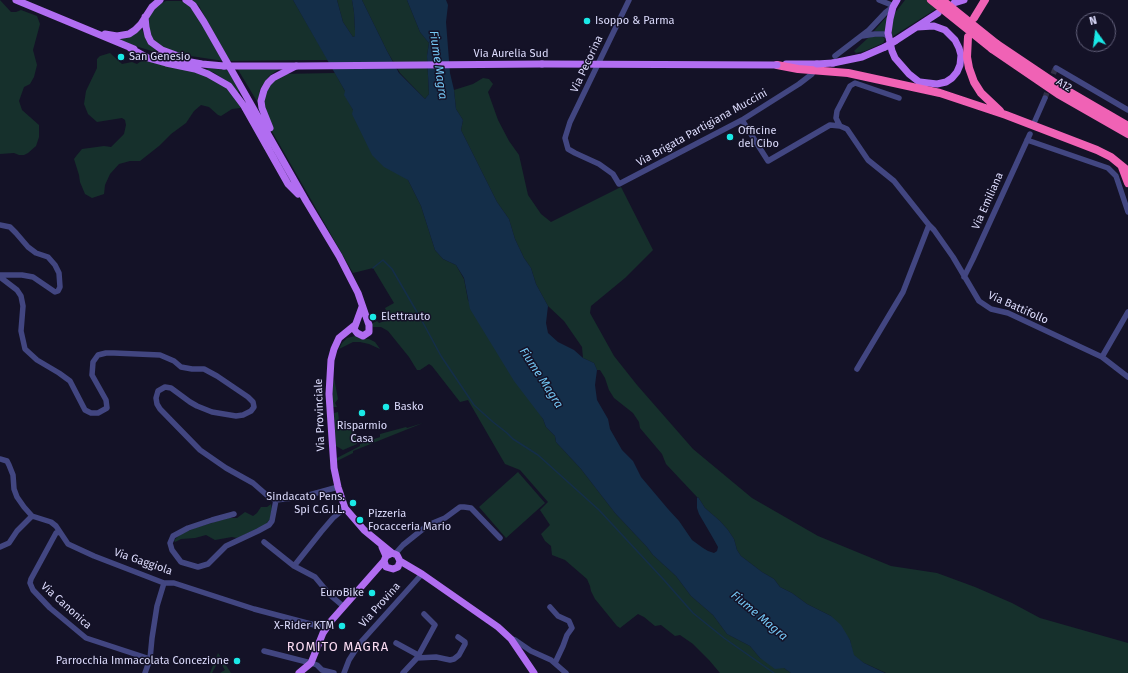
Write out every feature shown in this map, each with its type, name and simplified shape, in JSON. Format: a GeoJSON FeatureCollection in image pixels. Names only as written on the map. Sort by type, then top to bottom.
{"type":"FeatureCollection","features":[{"type":"Feature","properties":{"kind":"highway","name":"A12"},"geometry":{"type":"LineString","coordinates":[[931,0],[1058,94],[1128,134]]}},
{"type":"Feature","properties":{"kind":"highway","name":"A12"},"geometry":{"type":"LineString","coordinates":[[942,0],[995,46],[1128,126]]}},
{"type":"Feature","properties":{"kind":"highway"},"geometry":{"type":"LineString","coordinates":[[974,18],[985,0]]}},
{"type":"Feature","properties":{"kind":"highway"},"geometry":{"type":"LineString","coordinates":[[968,37],[967,57],[974,82],[981,93],[1006,116]]}},
{"type":"Feature","properties":{"kind":"highway"},"geometry":{"type":"LineString","coordinates":[[777,65],[798,69],[848,73],[940,93],[1006,116],[1111,157],[1125,168],[1128,183]]}},
{"type":"Feature","properties":{"kind":"main road"},"geometry":{"type":"LineString","coordinates":[[16,0],[81,28],[117,36],[129,34],[135,30],[141,24],[152,7],[160,0]]}},
{"type":"Feature","properties":{"kind":"main road"},"geometry":{"type":"LineString","coordinates":[[186,0],[193,5],[204,22],[279,150],[298,179],[306,201],[339,256],[358,293],[369,323],[370,330],[368,334],[361,336],[356,333],[354,329],[362,307]]}},
{"type":"Feature","properties":{"kind":"main road"},"geometry":{"type":"LineString","coordinates":[[957,0],[954,3],[964,0]]}},
{"type":"Feature","properties":{"kind":"main road"},"geometry":{"type":"LineString","coordinates":[[894,4],[890,19],[892,51],[908,74],[940,93]]}},
{"type":"Feature","properties":{"kind":"main road","name":"Via Aurelia Sud"},"geometry":{"type":"LineString","coordinates":[[81,28],[130,48],[160,57],[224,66],[550,64],[777,65],[817,64],[844,61],[874,52],[892,39],[938,14]]}},
{"type":"Feature","properties":{"kind":"main road"},"geometry":{"type":"LineString","coordinates":[[146,17],[148,36],[156,47],[169,53],[195,60],[202,64]]}},
{"type":"Feature","properties":{"kind":"main road"},"geometry":{"type":"LineString","coordinates":[[916,27],[934,26],[945,30],[955,40],[959,48],[960,55],[960,65],[952,78],[946,82],[937,84],[920,82]]}},
{"type":"Feature","properties":{"kind":"main road"},"geometry":{"type":"LineString","coordinates":[[130,48],[148,58],[195,69],[208,74],[229,86],[244,106],[288,184],[306,201]]}},
{"type":"Feature","properties":{"kind":"main road"},"geometry":{"type":"LineString","coordinates":[[279,150],[266,121],[261,101],[268,83],[280,73],[296,66]]}},
{"type":"Feature","properties":{"kind":"main road"},"geometry":{"type":"LineString","coordinates":[[336,344],[343,334],[356,324],[364,320],[369,323]]}},
{"type":"Feature","properties":{"kind":"main road"},"geometry":{"type":"LineString","coordinates":[[336,344],[345,337],[356,333]]}},
{"type":"Feature","properties":{"kind":"main road","name":"Via Provinciale"},"geometry":{"type":"LineString","coordinates":[[336,344],[331,360],[329,394],[334,468],[338,487],[345,508],[355,521],[381,544],[389,558],[399,557],[399,564]]}},
{"type":"Feature","properties":{"kind":"main road"},"geometry":{"type":"LineString","coordinates":[[299,673],[311,663],[326,628],[343,606],[389,558],[393,569],[399,564],[413,568],[498,627],[511,639],[534,673]]}},
{"type":"Feature","properties":{"kind":"street","name":"Via Pecorina"},"geometry":{"type":"LineString","coordinates":[[619,184],[613,174],[599,164],[568,149],[565,138],[629,0]]}},
{"type":"Feature","properties":{"kind":"street"},"geometry":{"type":"LineString","coordinates":[[879,0],[894,4]]}},
{"type":"Feature","properties":{"kind":"street"},"geometry":{"type":"LineString","coordinates":[[835,56],[869,30],[894,4]]}},
{"type":"Feature","properties":{"kind":"street"},"geometry":{"type":"LineString","coordinates":[[861,36],[884,34],[892,39]]}},
{"type":"Feature","properties":{"kind":"street"},"geometry":{"type":"LineString","coordinates":[[1056,68],[1128,110]]}},
{"type":"Feature","properties":{"kind":"street","name":"Via Brigata Partigiana Muccini"},"geometry":{"type":"LineString","coordinates":[[619,184],[742,120],[799,84],[812,74]]}},
{"type":"Feature","properties":{"kind":"street"},"geometry":{"type":"LineString","coordinates":[[840,126],[836,118],[837,111],[850,86],[855,83],[899,98]]}},
{"type":"Feature","properties":{"kind":"street"},"geometry":{"type":"LineString","coordinates":[[1034,123],[1045,98]]}},
{"type":"Feature","properties":{"kind":"street"},"geometry":{"type":"LineString","coordinates":[[742,120],[768,161],[830,125],[840,126]]}},
{"type":"Feature","properties":{"kind":"street","name":"Via Battifollo"},"geometry":{"type":"LineString","coordinates":[[840,126],[847,129],[868,160],[894,181],[934,230],[953,257],[979,301],[991,309],[1008,313],[1102,357],[1128,377]]}},
{"type":"Feature","properties":{"kind":"street","name":"Via Emiliana"},"geometry":{"type":"LineString","coordinates":[[964,277],[1030,134]]}},
{"type":"Feature","properties":{"kind":"street"},"geometry":{"type":"LineString","coordinates":[[1027,140],[1108,168],[1116,176],[1128,212]]}},
{"type":"Feature","properties":{"kind":"street"},"geometry":{"type":"LineString","coordinates":[[0,225],[10,228],[28,248],[36,253],[48,257],[55,265],[59,273],[60,287],[58,291],[55,292],[33,277],[22,275],[0,276]]}},
{"type":"Feature","properties":{"kind":"street"},"geometry":{"type":"LineString","coordinates":[[856,369],[902,292],[929,225]]}},
{"type":"Feature","properties":{"kind":"street"},"geometry":{"type":"LineString","coordinates":[[0,276],[17,290],[21,296],[23,306],[21,331],[25,349],[37,360],[70,381],[85,410],[98,413],[107,408],[106,400],[94,379],[92,370],[93,362],[96,357],[106,353],[160,355],[174,361],[181,367],[204,369],[248,397],[254,405],[251,411],[243,415],[236,416],[212,412],[198,406],[171,388],[162,388],[158,391],[156,398],[157,404],[200,450],[226,468],[253,483],[269,497],[276,500],[302,497],[338,487]]}},
{"type":"Feature","properties":{"kind":"street"},"geometry":{"type":"LineString","coordinates":[[1102,357],[1128,312]]}},
{"type":"Feature","properties":{"kind":"street"},"geometry":{"type":"LineString","coordinates":[[0,459],[7,460],[11,470],[17,497],[32,516],[17,531],[9,543],[0,547]]}},
{"type":"Feature","properties":{"kind":"street"},"geometry":{"type":"LineString","coordinates":[[234,514],[188,528],[174,536],[170,543],[172,550],[181,562],[203,567],[226,546],[269,525],[272,521],[276,500]]}},
{"type":"Feature","properties":{"kind":"street"},"geometry":{"type":"LineString","coordinates":[[389,558],[428,525],[445,518],[460,507],[464,506],[471,508],[500,538]]}},
{"type":"Feature","properties":{"kind":"street"},"geometry":{"type":"LineString","coordinates":[[294,566],[321,532],[345,508]]}},
{"type":"Feature","properties":{"kind":"street","name":"Via Gaggiola"},"geometry":{"type":"LineString","coordinates":[[32,516],[51,522],[68,544],[79,550],[164,583],[174,583],[254,609],[326,628]]}},
{"type":"Feature","properties":{"kind":"street","name":"Via Canonica"},"geometry":{"type":"LineString","coordinates":[[60,532],[56,533],[30,580],[33,590],[50,608],[86,638],[150,659]]}},
{"type":"Feature","properties":{"kind":"street"},"geometry":{"type":"LineString","coordinates":[[264,542],[294,566],[315,577],[330,595],[343,606]]}},
{"type":"Feature","properties":{"kind":"street","name":"Via Provina"},"geometry":{"type":"LineString","coordinates":[[344,673],[349,660],[360,643],[422,574]]}},
{"type":"Feature","properties":{"kind":"street"},"geometry":{"type":"LineString","coordinates":[[146,673],[150,659],[157,606],[164,583]]}},
{"type":"Feature","properties":{"kind":"street"},"geometry":{"type":"LineString","coordinates":[[550,607],[558,616],[569,621],[572,628],[566,635],[563,646],[555,663]]}},
{"type":"Feature","properties":{"kind":"street"},"geometry":{"type":"LineString","coordinates":[[403,673],[418,657],[434,625],[424,614]]}},
{"type":"Feature","properties":{"kind":"street"},"geometry":{"type":"LineString","coordinates":[[396,643],[418,657],[436,657],[454,660],[459,655],[465,644],[465,642],[458,637]]}},
{"type":"Feature","properties":{"kind":"street"},"geometry":{"type":"LineString","coordinates":[[511,639],[555,663],[566,673]]}},
{"type":"Feature","properties":{"kind":"street"},"geometry":{"type":"LineString","coordinates":[[264,651],[311,663],[317,665],[320,671],[334,673]]}},
{"type":"Feature","properties":{"kind":"green space"},"geometry":{"type":"Polygon","coordinates":[[[0,0],[11,12],[21,10],[37,16],[40,24],[33,50],[37,65],[34,77],[30,84],[24,87],[19,101],[22,110],[39,125],[39,137],[36,146],[24,155],[14,153],[0,154],[0,0]]]}},
{"type":"Feature","properties":{"kind":"green space"},"geometry":{"type":"Polygon","coordinates":[[[192,0],[293,0],[328,60],[230,61],[199,6],[192,0]]]}},
{"type":"Feature","properties":{"kind":"green space"},"geometry":{"type":"Polygon","coordinates":[[[337,0],[352,0],[355,30],[355,36],[353,37],[343,22],[337,0]]]}},
{"type":"Feature","properties":{"kind":"green space"},"geometry":{"type":"Polygon","coordinates":[[[362,0],[407,0],[420,32],[429,43],[427,56],[429,94],[425,99],[400,73],[387,51],[362,0]]]}},
{"type":"Feature","properties":{"kind":"green space"},"geometry":{"type":"Polygon","coordinates":[[[905,0],[950,0],[892,37],[892,23],[895,13],[905,0]]]}},
{"type":"Feature","properties":{"kind":"green space"},"geometry":{"type":"Polygon","coordinates":[[[166,1],[181,1],[192,7],[224,61],[177,54],[156,44],[149,33],[148,19],[150,13],[166,1]]]}},
{"type":"Feature","properties":{"kind":"green space"},"geometry":{"type":"Polygon","coordinates":[[[888,15],[885,32],[874,31],[888,15]]]}},
{"type":"Feature","properties":{"kind":"green space"},"geometry":{"type":"Polygon","coordinates":[[[141,28],[149,44],[157,51],[155,52],[119,41],[119,38],[141,28]]]}},
{"type":"Feature","properties":{"kind":"green space"},"geometry":{"type":"Polygon","coordinates":[[[876,36],[883,37],[885,39],[883,43],[865,51],[856,53],[854,51],[868,38],[876,36]]]}},
{"type":"Feature","properties":{"kind":"green space"},"geometry":{"type":"Polygon","coordinates":[[[110,53],[122,64],[132,62],[137,64],[147,57],[217,78],[244,106],[232,109],[221,116],[209,107],[201,105],[194,111],[186,123],[140,161],[130,161],[119,164],[110,174],[105,185],[104,194],[92,198],[85,194],[74,159],[82,149],[104,146],[111,147],[124,134],[126,125],[125,120],[122,118],[97,122],[88,114],[84,104],[86,91],[97,68],[97,59],[100,56],[110,53]]]}},
{"type":"Feature","properties":{"kind":"green space"},"geometry":{"type":"Polygon","coordinates":[[[207,68],[228,70],[239,90],[238,93],[225,80],[213,72],[207,71],[207,68]]]}},
{"type":"Feature","properties":{"kind":"green space"},"geometry":{"type":"Polygon","coordinates":[[[237,68],[279,69],[269,76],[260,89],[258,103],[237,68]]]}},
{"type":"Feature","properties":{"kind":"green space"},"geometry":{"type":"Polygon","coordinates":[[[335,73],[353,110],[408,180],[421,206],[435,250],[443,259],[456,265],[464,279],[468,300],[543,419],[546,427],[555,436],[556,442],[581,469],[615,513],[653,555],[676,576],[691,596],[713,615],[727,634],[750,646],[760,658],[784,668],[791,673],[720,673],[693,644],[680,635],[675,636],[661,625],[655,626],[638,614],[620,628],[617,626],[595,599],[587,579],[565,560],[552,555],[551,546],[545,541],[541,534],[550,525],[540,510],[548,502],[520,470],[505,464],[468,400],[460,402],[429,364],[420,370],[417,370],[409,357],[388,331],[381,327],[373,327],[371,324],[377,321],[379,323],[390,319],[385,308],[394,303],[373,268],[353,273],[266,121],[262,97],[268,83],[280,74],[335,73]]]}},
{"type":"Feature","properties":{"kind":"green space"},"geometry":{"type":"Polygon","coordinates":[[[483,78],[489,79],[493,84],[488,92],[498,120],[509,141],[519,155],[528,195],[541,214],[551,222],[621,187],[653,250],[625,278],[591,306],[590,313],[614,356],[637,385],[693,449],[752,498],[818,536],[891,566],[937,573],[975,587],[1012,603],[1040,618],[1128,643],[1128,673],[886,673],[864,663],[853,655],[850,640],[831,616],[807,604],[792,593],[780,587],[774,579],[741,556],[737,550],[734,539],[728,530],[705,508],[698,497],[666,464],[662,454],[640,428],[639,422],[633,413],[614,398],[600,370],[597,370],[594,363],[583,358],[582,347],[564,321],[548,306],[536,284],[531,268],[524,258],[515,239],[509,219],[497,202],[461,130],[463,120],[456,109],[454,90],[473,84],[483,78]]]}},
{"type":"Feature","properties":{"kind":"green space"},"geometry":{"type":"Polygon","coordinates":[[[355,336],[375,342],[380,349],[369,344],[353,342],[339,349],[347,338],[355,336]]]}},
{"type":"Feature","properties":{"kind":"green space"},"geometry":{"type":"Polygon","coordinates":[[[334,378],[338,399],[335,403],[337,407],[333,407],[332,396],[334,378]]]}},
{"type":"Feature","properties":{"kind":"green space"},"geometry":{"type":"Polygon","coordinates":[[[338,412],[340,429],[353,427],[357,444],[343,450],[336,446],[334,413],[338,412]]]}},
{"type":"Feature","properties":{"kind":"green space"},"geometry":{"type":"Polygon","coordinates":[[[423,423],[353,451],[353,453],[335,462],[335,459],[360,446],[360,444],[380,437],[380,434],[423,423]]]}},
{"type":"Feature","properties":{"kind":"green space"},"geometry":{"type":"Polygon","coordinates":[[[518,472],[545,503],[506,538],[479,507],[518,472]]]}},
{"type":"Feature","properties":{"kind":"green space"},"geometry":{"type":"Polygon","coordinates":[[[271,504],[272,509],[270,519],[265,525],[237,538],[232,537],[215,540],[206,535],[195,538],[181,539],[175,542],[174,540],[181,534],[195,528],[228,518],[237,518],[245,512],[253,516],[261,507],[267,507],[271,504]]]}},
{"type":"Feature","properties":{"kind":"green space"},"geometry":{"type":"Polygon","coordinates":[[[218,653],[231,673],[220,673],[225,670],[219,660],[212,673],[210,673],[218,653]]]}},
{"type":"Feature","properties":{"kind":"water","name":"Fiume Magra"},"geometry":{"type":"Polygon","coordinates":[[[293,0],[337,0],[343,22],[353,37],[355,36],[355,30],[352,0],[362,0],[399,73],[425,99],[429,94],[427,56],[429,43],[420,32],[407,0],[446,0],[448,5],[446,22],[450,73],[456,109],[463,120],[461,130],[497,202],[509,219],[515,239],[524,258],[531,268],[536,284],[548,306],[546,323],[548,333],[558,342],[574,350],[583,358],[594,363],[597,370],[595,385],[597,400],[608,419],[610,429],[622,450],[633,461],[641,477],[679,521],[692,540],[708,551],[714,553],[717,551],[718,547],[699,514],[697,508],[698,497],[705,508],[728,530],[734,539],[737,550],[741,556],[774,579],[780,587],[792,593],[807,604],[831,616],[841,625],[850,640],[854,655],[864,663],[885,673],[791,673],[784,668],[775,669],[760,658],[750,646],[727,634],[713,615],[691,596],[676,576],[653,555],[615,513],[581,469],[556,442],[555,436],[546,427],[543,419],[514,381],[470,309],[464,278],[456,265],[443,259],[435,250],[421,206],[408,180],[384,167],[372,155],[352,114],[353,110],[344,95],[345,91],[293,0]]]}},
{"type":"Feature","properties":{"kind":"waterway"},"geometry":{"type":"LineString","coordinates":[[373,268],[383,260],[392,269],[441,356],[474,405],[513,439],[538,455],[599,510],[693,613],[724,638],[774,673]]}},
{"type":"Feature","properties":{"kind":"tunnel"},"geometry":{"type":"LineString","coordinates":[[1045,98],[1055,69]]}},
{"type":"Feature","properties":{"kind":"place","name":"Isoppo & Parma"},"geometry":{"type":"Point","coordinates":[587,21]}},
{"type":"Feature","properties":{"kind":"place","name":"San Genesio"},"geometry":{"type":"Point","coordinates":[121,57]}},
{"type":"Feature","properties":{"kind":"place","name":"Officine del Cibo"},"geometry":{"type":"Point","coordinates":[730,137]}},
{"type":"Feature","properties":{"kind":"place","name":"Elettrauto"},"geometry":{"type":"Point","coordinates":[373,317]}},
{"type":"Feature","properties":{"kind":"place","name":"Basko"},"geometry":{"type":"Point","coordinates":[386,407]}},
{"type":"Feature","properties":{"kind":"place","name":"Risparmio Casa"},"geometry":{"type":"Point","coordinates":[362,413]}},
{"type":"Feature","properties":{"kind":"place","name":"Sindacato Pens. Spi C.G.I.L."},"geometry":{"type":"Point","coordinates":[353,503]}},
{"type":"Feature","properties":{"kind":"place","name":"Pizzeria Focacceria Mario"},"geometry":{"type":"Point","coordinates":[360,520]}},
{"type":"Feature","properties":{"kind":"place","name":"EuroBike"},"geometry":{"type":"Point","coordinates":[372,593]}},
{"type":"Feature","properties":{"kind":"place","name":"X-Rider KTM"},"geometry":{"type":"Point","coordinates":[342,626]}},
{"type":"Feature","properties":{"kind":"place","name":"Parrocchia Immacolata Concezione"},"geometry":{"type":"Point","coordinates":[237,661]}},
{"type":"Feature","properties":{"kind":"district","name":"ROMITO MAGRA"},"geometry":{"type":"Point","coordinates":[338,647]}}]}
